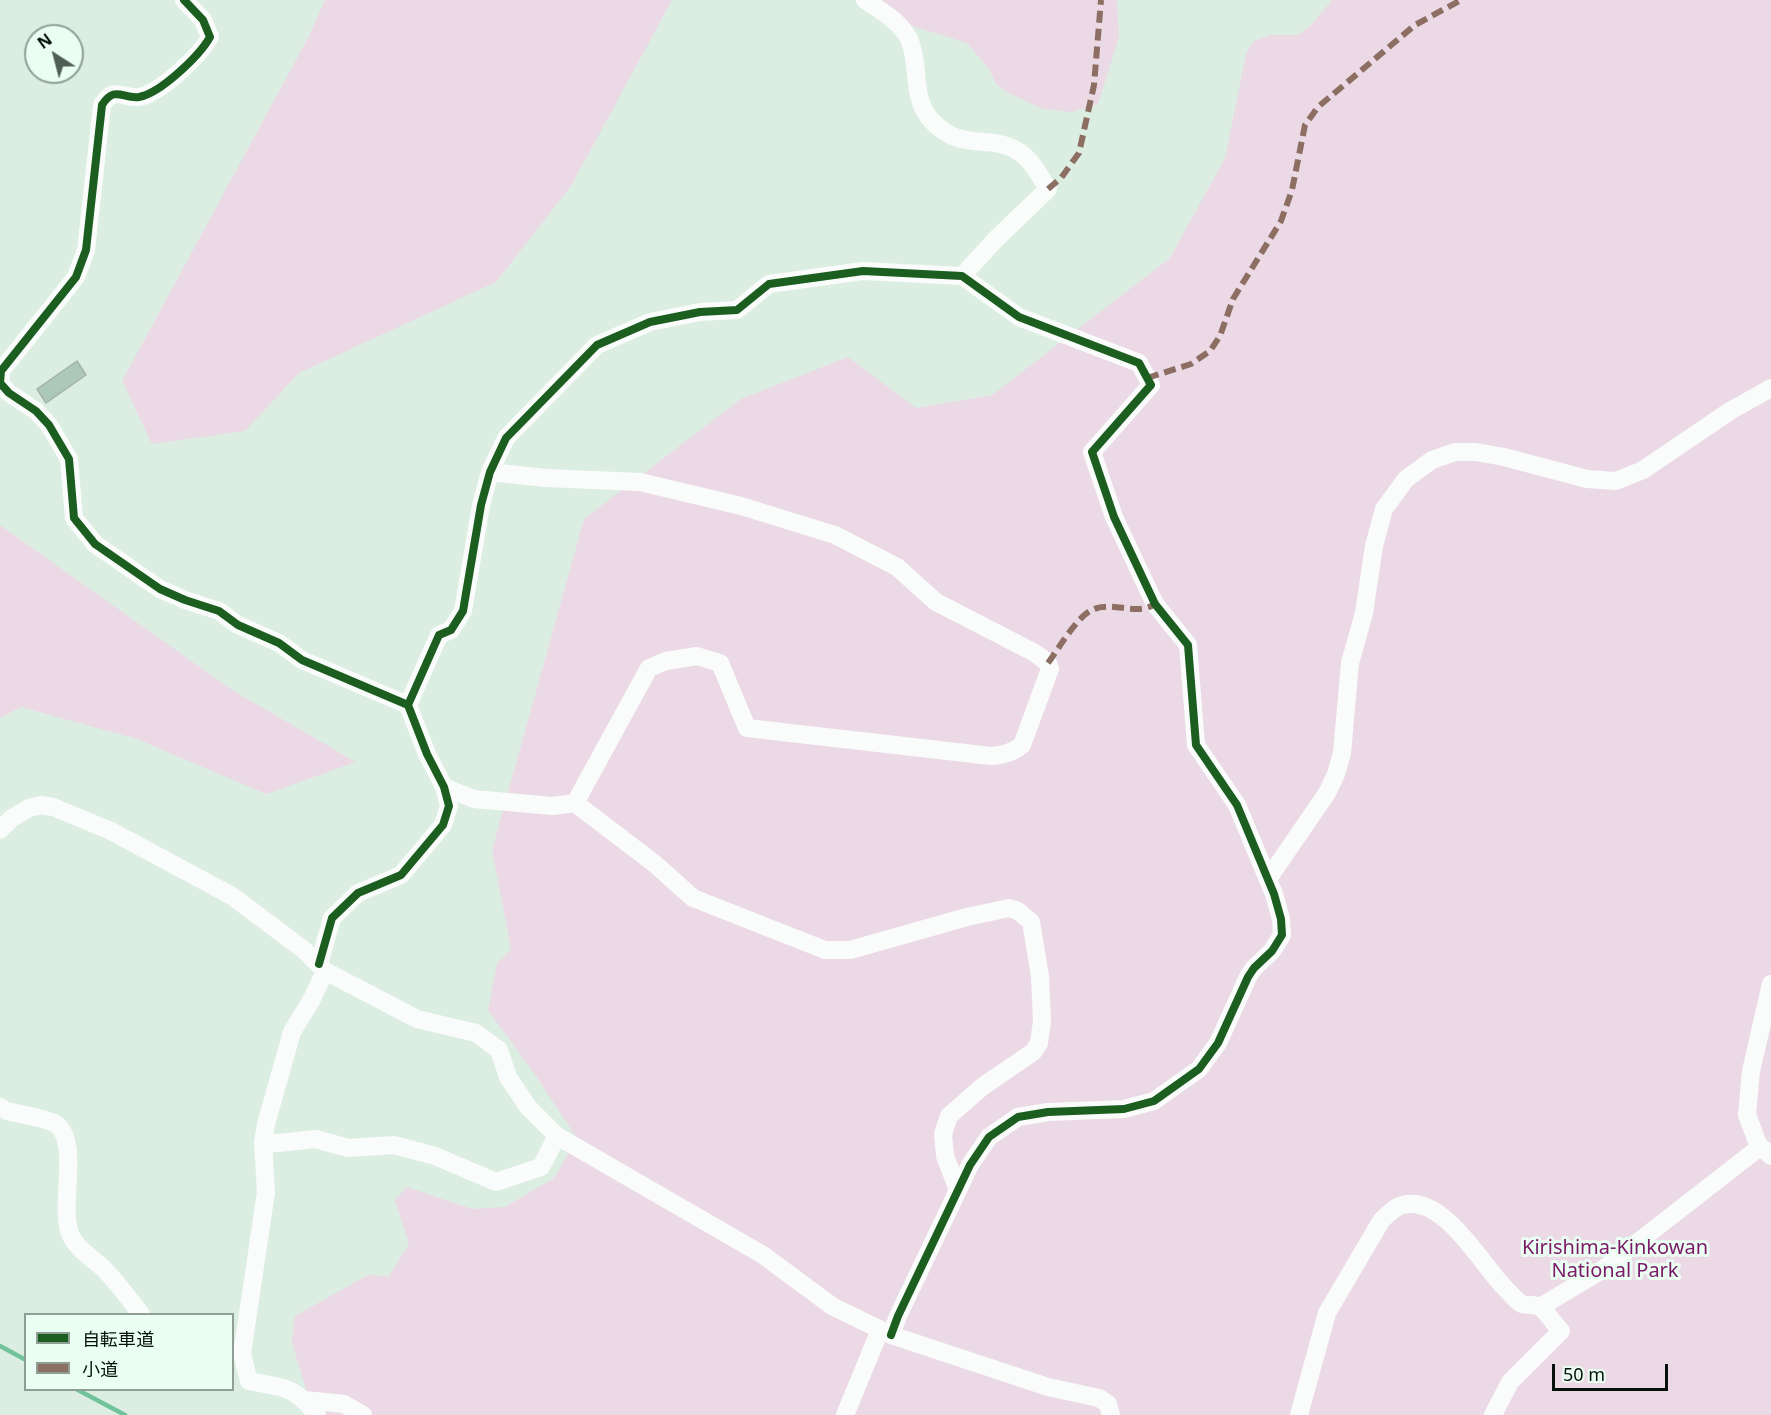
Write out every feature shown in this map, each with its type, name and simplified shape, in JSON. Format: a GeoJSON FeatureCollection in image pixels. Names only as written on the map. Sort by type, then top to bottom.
{"type":"FeatureCollection","features":[{"type":"Feature","properties":{"kind":"street"},"geometry":{"type":"LineString","coordinates":[[184,0],[203,20],[210,37],[192,61],[152,92],[138,97],[116,93],[107,97],[102,105],[86,250],[76,277],[1,370],[0,383],[9,393],[36,411],[49,425],[69,459],[74,518],[95,544],[160,589],[219,611],[238,625],[279,643],[302,660],[408,705],[427,753],[444,787],[448,806],[443,825],[401,876],[358,893],[332,918],[322,968],[312,999],[292,1032],[266,1124],[263,1142],[266,1192],[237,1354],[249,1381],[291,1389],[305,1400],[317,1415]]}},
{"type":"Feature","properties":{"kind":"street"},"geometry":{"type":"LineString","coordinates":[[865,0],[896,22],[908,37],[913,50],[918,99],[933,123],[955,139],[1002,145],[1015,149],[1027,158],[1048,189],[996,239],[962,276]]}},
{"type":"Feature","properties":{"kind":"street"},"geometry":{"type":"LineString","coordinates":[[408,705],[439,635],[452,630],[463,611],[481,505],[490,472],[506,438],[597,345],[650,322],[700,312],[737,310],[769,284],[863,271],[962,276],[1019,318],[1139,363],[1151,386],[1092,452],[1114,517],[1155,604],[1188,645],[1196,745],[1237,805],[1268,879],[1281,919],[1281,935],[1272,951],[1248,977],[1218,1044],[1199,1069],[1154,1101],[1124,1108],[1048,1112],[1018,1118],[989,1137],[970,1165],[898,1316],[885,1333],[845,1415]]}},
{"type":"Feature","properties":{"kind":"street"},"geometry":{"type":"LineString","coordinates":[[1268,879],[1327,793],[1336,774],[1342,753],[1350,663],[1364,613],[1374,546],[1384,509],[1406,479],[1432,460],[1455,452],[1476,452],[1504,456],[1587,479],[1616,481],[1643,470],[1730,411],[1771,388]]}},
{"type":"Feature","properties":{"kind":"street"},"geometry":{"type":"LineString","coordinates":[[490,472],[546,478],[640,482],[741,506],[835,535],[897,567],[936,602],[1035,653],[1048,663],[1050,669],[1022,745],[1006,754],[991,756],[747,728],[720,663],[697,656],[666,661],[649,668],[575,803]]}},
{"type":"Feature","properties":{"kind":"street"},"geometry":{"type":"LineString","coordinates":[[444,787],[474,799],[553,806],[575,803],[656,864],[693,898],[825,950],[850,950],[967,917],[1009,908],[1018,911],[1031,922],[1040,976],[1042,1021],[1039,1043],[1034,1052],[982,1087],[949,1116],[943,1134],[945,1156],[958,1190]]}},
{"type":"Feature","properties":{"kind":"street"},"geometry":{"type":"LineString","coordinates":[[0,830],[12,818],[29,808],[41,805],[53,807],[111,831],[232,896],[304,950],[322,968],[417,1019],[476,1033],[499,1050],[508,1077],[528,1107],[557,1136],[763,1255],[832,1306],[885,1333],[1048,1387],[1099,1398],[1108,1404],[1112,1415]]}},
{"type":"Feature","properties":{"kind":"street"},"geometry":{"type":"LineString","coordinates":[[1299,1415],[1327,1313],[1381,1221],[1401,1205],[1421,1205],[1440,1215],[1460,1232],[1521,1304],[1540,1307],[1602,1270],[1766,1151],[1752,1131],[1747,1115],[1751,1071],[1771,984]]}},
{"type":"Feature","properties":{"kind":"street"},"geometry":{"type":"LineString","coordinates":[[0,1107],[7,1111],[55,1123],[65,1135],[67,1216],[71,1235],[140,1313]]}},
{"type":"Feature","properties":{"kind":"street"},"geometry":{"type":"LineString","coordinates":[[263,1142],[278,1143],[316,1139],[348,1148],[394,1145],[435,1155],[496,1182],[541,1167],[557,1136]]}},
{"type":"Feature","properties":{"kind":"street"},"geometry":{"type":"LineString","coordinates":[[1493,1415],[1510,1382],[1561,1331],[1540,1307]]}},
{"type":"Feature","properties":{"kind":"street"},"geometry":{"type":"LineString","coordinates":[[305,1400],[344,1404],[363,1415]]}},
{"type":"Feature","properties":{"kind":"green space"},"geometry":{"type":"Polygon","coordinates":[[[325,0],[672,0],[571,186],[496,282],[299,373],[245,431],[152,444],[122,381],[309,36],[325,0]]]}},
{"type":"Feature","properties":{"kind":"green space"},"geometry":{"type":"Polygon","coordinates":[[[873,0],[1117,0],[1119,37],[1098,104],[1072,112],[1043,109],[1010,94],[996,84],[989,69],[967,43],[909,25],[873,0]]]}},
{"type":"Feature","properties":{"kind":"green space","name":"Kirishima-Kinkowan National Park"},"geometry":{"type":"Polygon","coordinates":[[[1332,0],[1771,0],[1771,1415],[324,1415],[308,1396],[292,1343],[295,1316],[368,1275],[389,1276],[409,1244],[395,1200],[407,1187],[472,1209],[505,1207],[554,1178],[577,1138],[488,1010],[497,964],[511,949],[492,850],[584,519],[741,399],[848,357],[916,408],[992,395],[1170,258],[1225,158],[1246,54],[1254,41],[1272,35],[1298,35],[1310,26],[1332,0]]]}},
{"type":"Feature","properties":{"kind":"green space"},"geometry":{"type":"Polygon","coordinates":[[[0,525],[232,690],[356,762],[266,794],[137,739],[21,707],[0,718],[0,525]]]}},
{"type":"Feature","properties":{"kind":"building"},"geometry":{"type":"Polygon","coordinates":[[[77,361],[86,375],[46,403],[37,389],[77,361]]]}},
{"type":"Feature","properties":{"kind":"waterway"},"geometry":{"type":"LineString","coordinates":[[0,1346],[24,1359]]}},
{"type":"Feature","properties":{"kind":"waterway"},"geometry":{"type":"LineString","coordinates":[[80,1391],[125,1415]]}},
{"type":"Feature","properties":{"kind":"marked path"},"geometry":{"type":"LineString","coordinates":[[1048,189],[1061,178],[1079,153],[1094,85],[1101,0]]}},
{"type":"Feature","properties":{"kind":"marked path"},"geometry":{"type":"LineString","coordinates":[[1147,378],[1191,364],[1210,351],[1220,336],[1233,299],[1281,221],[1292,190],[1305,125],[1318,107],[1415,25],[1461,0]]}},
{"type":"Feature","properties":{"kind":"marked path"},"geometry":{"type":"LineString","coordinates":[[1048,663],[1073,627],[1090,611],[1106,607],[1140,609],[1155,604]]}},
{"type":"Feature","properties":{"kind":"cycle path"},"geometry":{"type":"LineString","coordinates":[[184,0],[203,20],[210,37],[189,63],[158,88],[139,97],[115,94],[102,105],[86,250],[76,277],[1,371],[0,383],[9,393],[36,411],[49,425],[69,459],[74,518],[95,544],[160,589],[219,611],[238,625],[279,643],[302,660],[408,705],[427,754],[444,787],[449,806],[443,825],[401,875],[358,893],[332,918],[319,964]]}},
{"type":"Feature","properties":{"kind":"cycle path"},"geometry":{"type":"LineString","coordinates":[[408,705],[439,635],[451,630],[463,611],[481,505],[490,472],[506,438],[597,345],[650,322],[700,312],[737,310],[769,284],[863,271],[962,276],[1019,317],[1139,363],[1151,385],[1092,452],[1114,517],[1155,604],[1188,645],[1196,745],[1237,805],[1274,894],[1281,919],[1282,935],[1272,951],[1248,977],[1218,1043],[1199,1069],[1154,1101],[1124,1109],[1048,1112],[1018,1117],[989,1137],[970,1165],[891,1335]]}}]}
